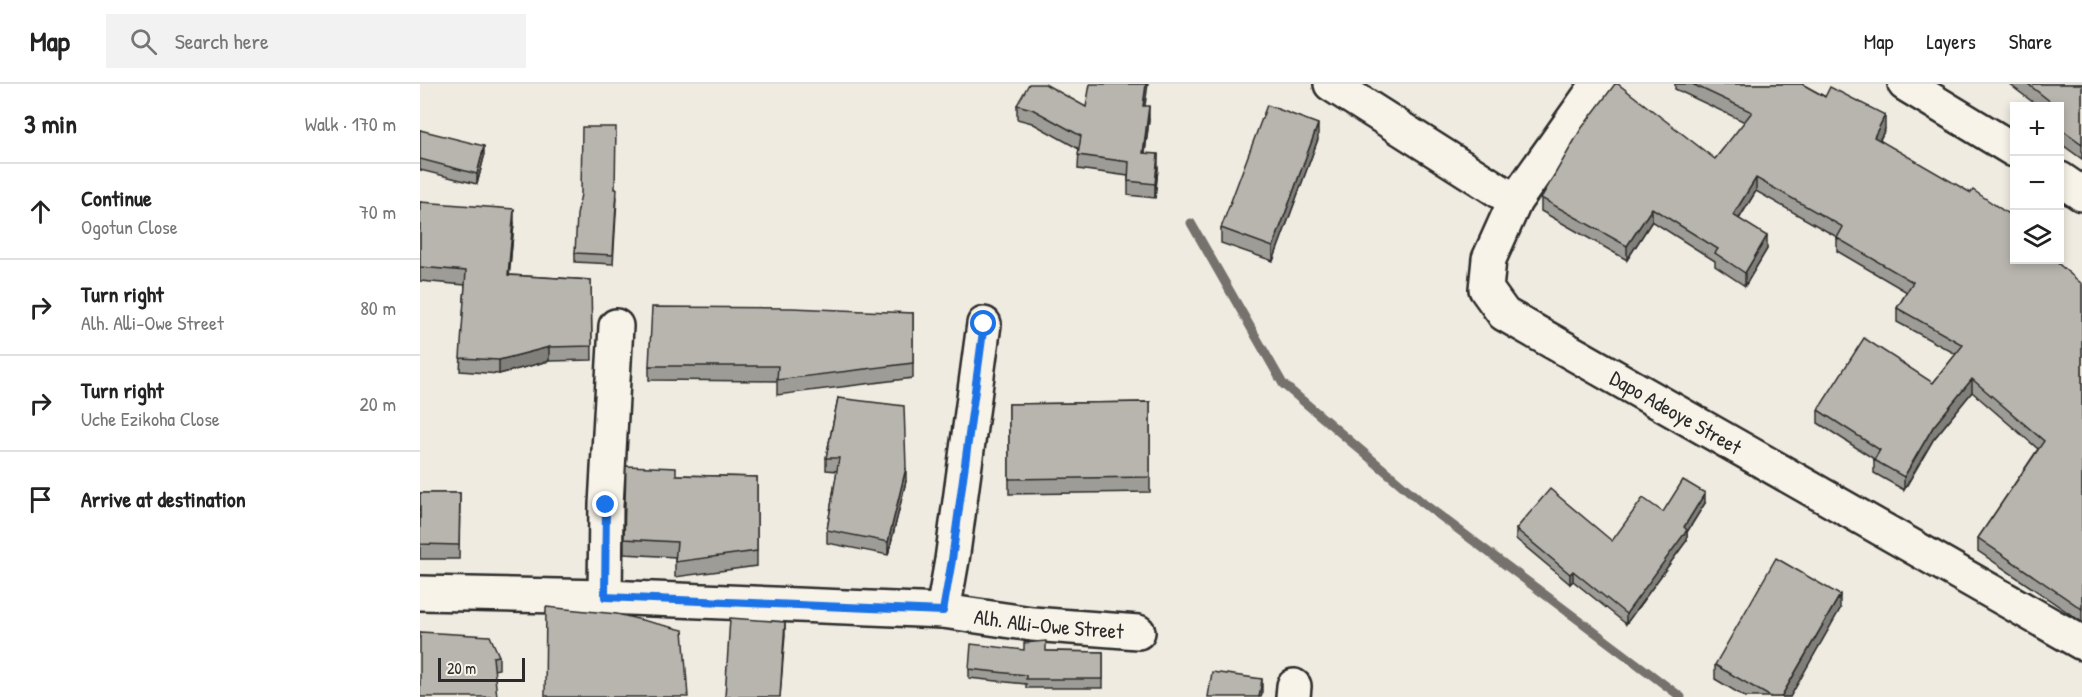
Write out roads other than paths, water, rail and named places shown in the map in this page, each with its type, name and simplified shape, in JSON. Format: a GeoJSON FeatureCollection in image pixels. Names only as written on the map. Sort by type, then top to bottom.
{"type":"FeatureCollection","features":[{"type":"Feature","properties":{"kind":"street"},"geometry":{"type":"LineString","coordinates":[[1331,84],[1515,201]]}},
{"type":"Feature","properties":{"kind":"street","name":"Dapo Adeoye Street"},"geometry":{"type":"LineString","coordinates":[[1598,84],[1515,201],[1489,259],[1486,289],[1504,314],[2082,643]]}},
{"type":"Feature","properties":{"kind":"street"},"geometry":{"type":"LineString","coordinates":[[1905,84],[2010,148]]}},
{"type":"Feature","properties":{"kind":"street"},"geometry":{"type":"LineString","coordinates":[[2064,182],[2082,194]]}},
{"type":"Feature","properties":{"kind":"street"},"geometry":{"type":"LineString","coordinates":[[943,611],[984,324]]}},
{"type":"Feature","properties":{"kind":"street"},"geometry":{"type":"LineString","coordinates":[[605,597],[606,505],[616,326]]}},
{"type":"Feature","properties":{"kind":"street","name":"Alh. Alli-Owe Street"},"geometry":{"type":"LineString","coordinates":[[420,593],[605,597],[943,611],[1032,624],[1138,632]]}},
{"type":"Feature","properties":{"kind":"waterway"},"geometry":{"type":"LineString","coordinates":[[1191,223],[1283,384],[1423,503],[1681,697]]}}]}
